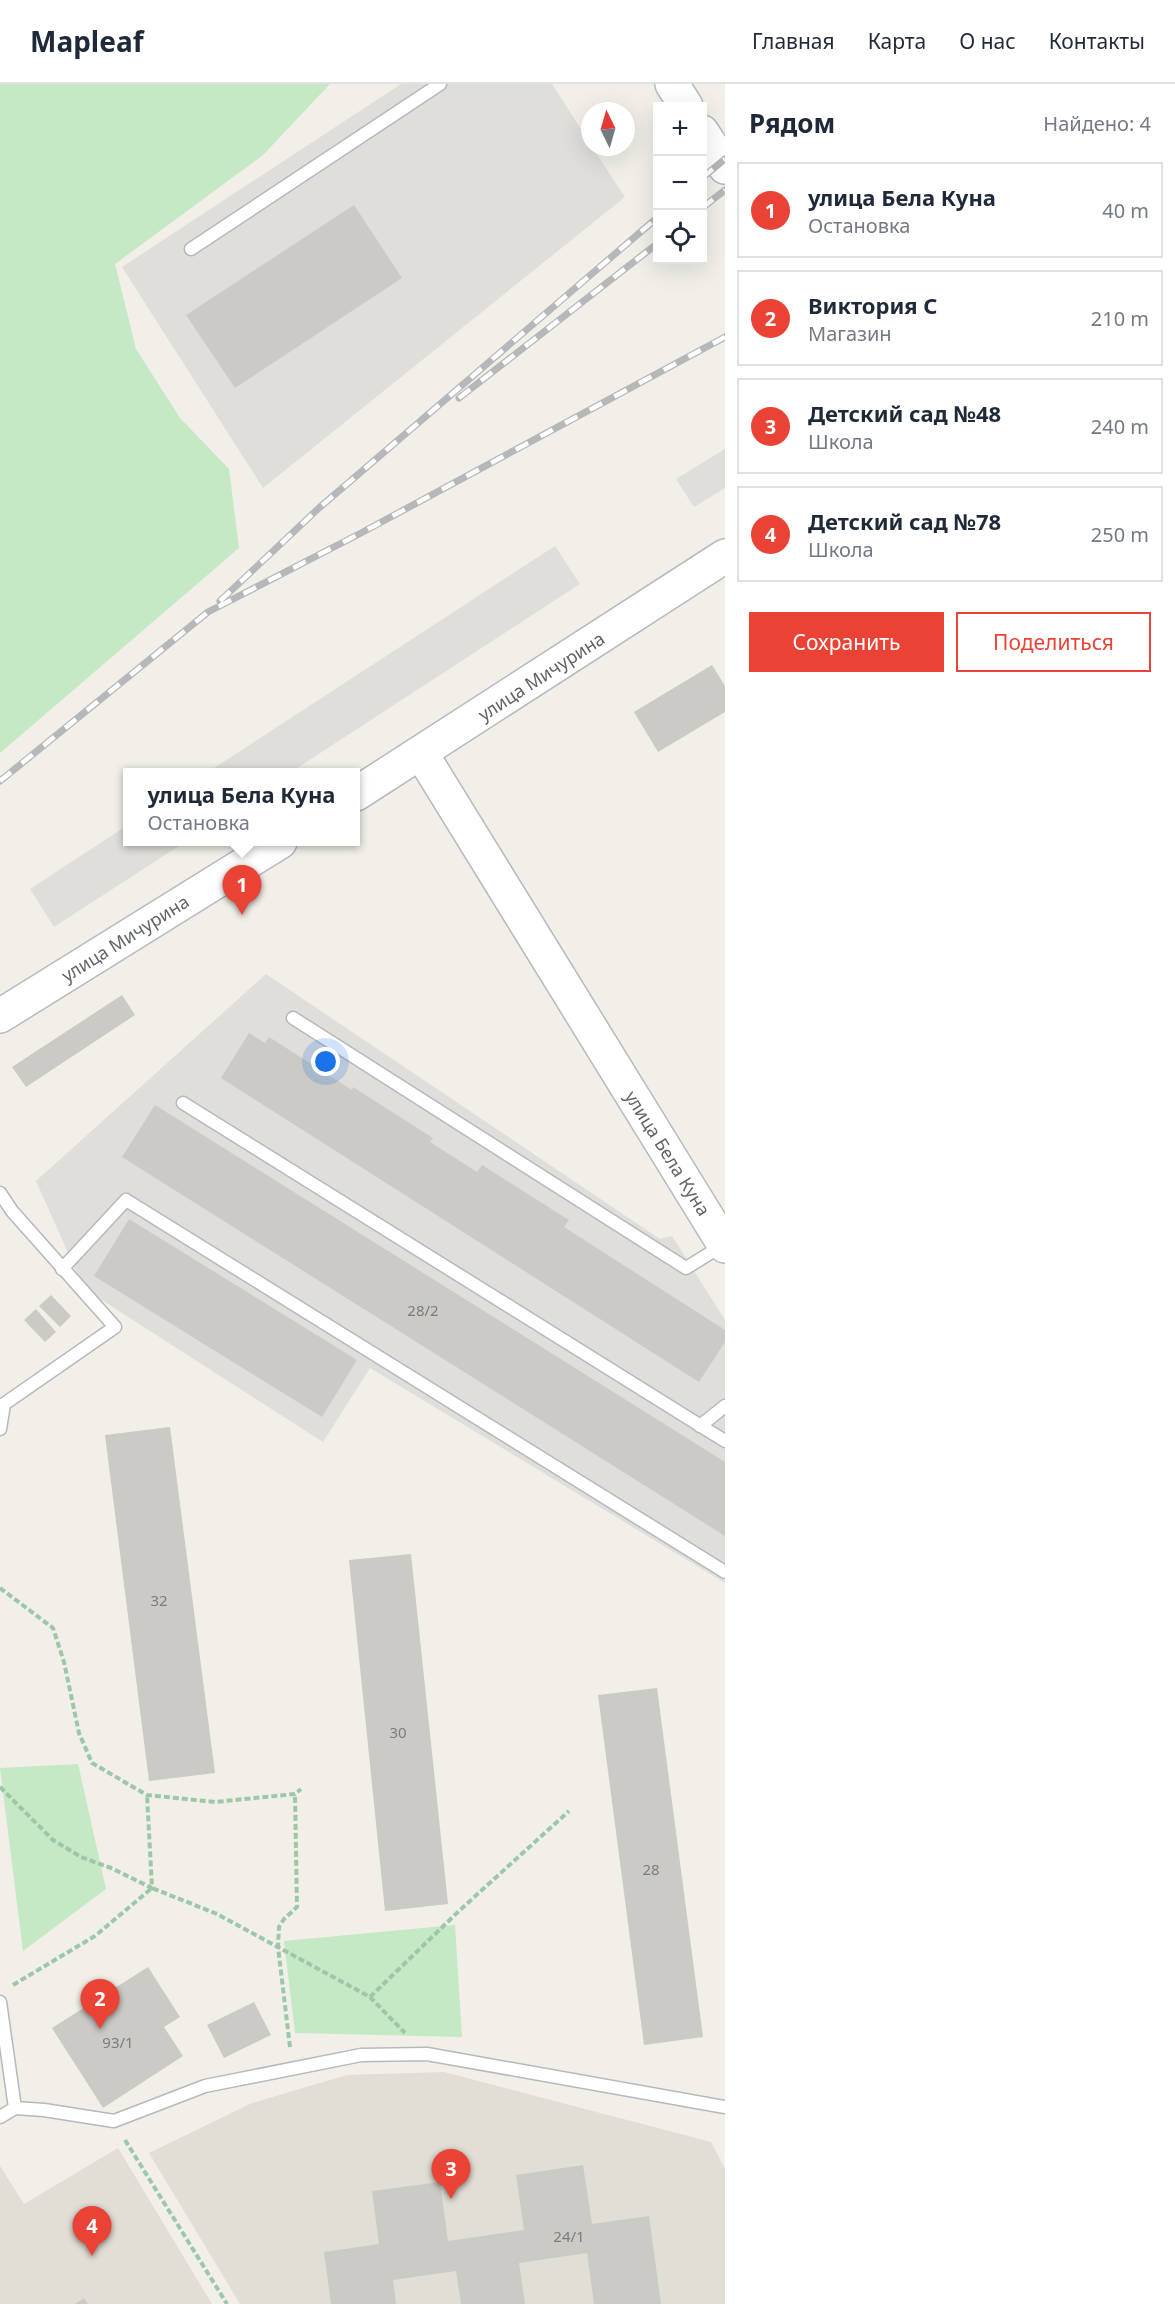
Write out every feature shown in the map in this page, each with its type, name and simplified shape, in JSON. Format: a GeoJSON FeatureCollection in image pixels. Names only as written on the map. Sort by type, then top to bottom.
{"type":"FeatureCollection","features":[{"type":"Feature","properties":{"kind":"main road"},"geometry":{"type":"LineString","coordinates":[[672,84],[683,102]]}},
{"type":"Feature","properties":{"kind":"main road"},"geometry":{"type":"LineString","coordinates":[[707,140],[725,167]]}},
{"type":"Feature","properties":{"kind":"main road","name":"улица Мичурина"},"geometry":{"type":"LineString","coordinates":[[360,792],[725,556]]}},
{"type":"Feature","properties":{"kind":"main road","name":"улица Бела Куна"},"geometry":{"type":"LineString","coordinates":[[422,753],[725,1245]]}},
{"type":"Feature","properties":{"kind":"main road","name":"улица Мичурина"},"geometry":{"type":"LineString","coordinates":[[0,1016],[274,846]]}},
{"type":"Feature","properties":{"kind":"lane"},"geometry":{"type":"LineString","coordinates":[[191,249],[440,84]]}},
{"type":"Feature","properties":{"kind":"lane"},"geometry":{"type":"LineString","coordinates":[[293,1018],[686,1268],[725,1245]]}},
{"type":"Feature","properties":{"kind":"lane"},"geometry":{"type":"LineString","coordinates":[[183,1103],[725,1441]]}},
{"type":"Feature","properties":{"kind":"lane"},"geometry":{"type":"LineString","coordinates":[[0,1193],[12,1211],[115,1327],[4,1404],[0,1429]]}},
{"type":"Feature","properties":{"kind":"lane"},"geometry":{"type":"LineString","coordinates":[[62,1269],[126,1200],[725,1572]]}},
{"type":"Feature","properties":{"kind":"lane"},"geometry":{"type":"LineString","coordinates":[[700,1426],[725,1406]]}},
{"type":"Feature","properties":{"kind":"lane"},"geometry":{"type":"LineString","coordinates":[[0,2002],[15,2108]]}},
{"type":"Feature","properties":{"kind":"lane"},"geometry":{"type":"LineString","coordinates":[[0,2117],[15,2108],[44,2109],[114,2121],[205,2086],[361,2055],[427,2054],[725,2107]]}},
{"type":"Feature","properties":{"kind":"path"},"geometry":{"type":"LineString","coordinates":[[0,1588],[54,1628],[79,1733],[92,1763],[147,1795],[215,1802],[295,1794],[301,1789]]}},
{"type":"Feature","properties":{"kind":"path"},"geometry":{"type":"LineString","coordinates":[[0,1787],[53,1840],[81,1857],[216,1914],[370,1997],[427,2054]]}},
{"type":"Feature","properties":{"kind":"path"},"geometry":{"type":"LineString","coordinates":[[292,2069],[278,1947],[279,1927],[297,1907],[295,1794]]}},
{"type":"Feature","properties":{"kind":"path"},"geometry":{"type":"LineString","coordinates":[[147,1795],[152,1888]]}},
{"type":"Feature","properties":{"kind":"path"},"geometry":{"type":"LineString","coordinates":[[370,1997],[568,1811]]}},
{"type":"Feature","properties":{"kind":"path"},"geometry":{"type":"LineString","coordinates":[[8,1987],[95,1936],[152,1888]]}},
{"type":"Feature","properties":{"kind":"path"},"geometry":{"type":"LineString","coordinates":[[114,2121],[227,2304]]}},
{"type":"Feature","properties":{"kind":"shaded area"},"geometry":{"type":"Polygon","coordinates":[[[401,84],[552,84],[581,129],[581,156],[598,156],[625,197],[263,488],[122,267],[401,84]]]}},
{"type":"Feature","properties":{"kind":"shaded area"},"geometry":{"type":"Polygon","coordinates":[[[725,449],[725,488],[694,507],[676,479],[725,449]]]}},
{"type":"Feature","properties":{"kind":"shaded area"},"geometry":{"type":"Polygon","coordinates":[[[555,546],[580,584],[297,768],[214,768],[555,546]]]}},
{"type":"Feature","properties":{"kind":"shaded area"},"geometry":{"type":"Polygon","coordinates":[[[123,828],[123,846],[179,846],[54,927],[30,889],[123,828]]]}},
{"type":"Feature","properties":{"kind":"shaded area"},"geometry":{"type":"Polygon","coordinates":[[[266,974],[660,1239],[672,1236],[725,1320],[725,1583],[370,1368],[323,1442],[94,1295],[78,1275],[36,1181],[266,974]]]}},
{"type":"Feature","properties":{"kind":"shaded area"},"geometry":{"type":"Polygon","coordinates":[[[444,2072],[711,2142],[725,2169],[725,2304],[240,2304],[149,2153],[252,2103],[347,2075],[444,2072]]]}},
{"type":"Feature","properties":{"kind":"shaded area"},"geometry":{"type":"Polygon","coordinates":[[[118,2148],[212,2304],[0,2304],[0,2166],[24,2204],[118,2148]]]}},
{"type":"Feature","properties":{"kind":"green space"},"geometry":{"type":"Polygon","coordinates":[[[0,84],[330,84],[263,155],[115,264],[136,349],[180,418],[229,469],[239,548],[0,753],[0,84]]]}},
{"type":"Feature","properties":{"kind":"green space"},"geometry":{"type":"Polygon","coordinates":[[[78,1764],[106,1889],[23,1951],[0,1768],[78,1764]]]}},
{"type":"Feature","properties":{"kind":"green space"},"geometry":{"type":"Polygon","coordinates":[[[455,1925],[462,2037],[295,2033],[284,1941],[455,1925]]]}},
{"type":"Feature","properties":{"kind":"building"},"geometry":{"type":"Polygon","coordinates":[[[354,205],[402,278],[235,388],[186,315],[354,205]]]}},
{"type":"Feature","properties":{"kind":"building"},"geometry":{"type":"Polygon","coordinates":[[[712,665],[725,686],[725,712],[658,752],[634,712],[712,665]]]}},
{"type":"Feature","properties":{"kind":"building"},"geometry":{"type":"Polygon","coordinates":[[[122,995],[135,1015],[26,1087],[12,1067],[122,995]]]}},
{"type":"Feature","properties":{"kind":"building"},"geometry":{"type":"Polygon","coordinates":[[[249,1033],[265,1043],[269,1037],[352,1090],[353,1087],[433,1138],[430,1142],[477,1172],[482,1165],[569,1220],[564,1227],[725,1330],[725,1342],[699,1382],[221,1078],[249,1033]]]}},
{"type":"Feature","properties":{"kind":"building"},"geometry":{"type":"Polygon","coordinates":[[[155,1105],[725,1462],[725,1536],[122,1157],[155,1105]]]}},
{"type":"Feature","properties":{"kind":"building"},"geometry":{"type":"Polygon","coordinates":[[[129,1219],[357,1360],[322,1417],[94,1276],[129,1219]]]}},
{"type":"Feature","properties":{"kind":"building"},"geometry":{"type":"Polygon","coordinates":[[[51,1295],[71,1316],[60,1327],[39,1306],[51,1295]]]}},
{"type":"Feature","properties":{"kind":"building"},"geometry":{"type":"Polygon","coordinates":[[[36,1309],[56,1332],[45,1342],[24,1320],[36,1309]]]}},
{"type":"Feature","properties":{"kind":"building"},"geometry":{"type":"Polygon","coordinates":[[[170,1427],[215,1773],[149,1781],[105,1435],[170,1427]]]}},
{"type":"Feature","properties":{"kind":"building"},"geometry":{"type":"Polygon","coordinates":[[[411,1554],[448,1904],[385,1911],[349,1560],[411,1554]]]}},
{"type":"Feature","properties":{"kind":"building"},"geometry":{"type":"Polygon","coordinates":[[[657,1688],[703,2037],[644,2045],[598,1695],[657,1688]]]}},
{"type":"Feature","properties":{"kind":"building"},"geometry":{"type":"Polygon","coordinates":[[[148,1967],[180,2017],[164,2027],[183,2056],[103,2108],[52,2028],[148,1967]]]}},
{"type":"Feature","properties":{"kind":"building"},"geometry":{"type":"Polygon","coordinates":[[[254,2002],[271,2035],[224,2058],[207,2025],[254,2002]]]}},
{"type":"Feature","properties":{"kind":"building"},"geometry":{"type":"Polygon","coordinates":[[[583,2165],[592,2224],[649,2216],[661,2304],[594,2304],[587,2253],[519,2263],[525,2304],[461,2304],[456,2271],[393,2280],[396,2304],[331,2304],[324,2252],[379,2244],[372,2191],[440,2182],[448,2241],[524,2230],[516,2175],[583,2165]]]}},
{"type":"Feature","properties":{"kind":"building"},"geometry":{"type":"Polygon","coordinates":[[[84,2298],[88,2304],[75,2304],[84,2298]]]}},
{"type":"Feature","properties":{"kind":"railway"},"geometry":{"type":"LineString","coordinates":[[707,174],[725,159]]}},
{"type":"Feature","properties":{"kind":"railway"},"geometry":{"type":"LineString","coordinates":[[707,204],[725,190]]}},
{"type":"Feature","properties":{"kind":"railway"},"geometry":{"type":"LineString","coordinates":[[220,601],[319,508],[653,221]]}},
{"type":"Feature","properties":{"kind":"railway"},"geometry":{"type":"LineString","coordinates":[[459,398],[653,247]]}},
{"type":"Feature","properties":{"kind":"railway"},"geometry":{"type":"LineString","coordinates":[[0,781],[208,612],[361,533],[725,337]]}},
{"type":"Feature","properties":{"kind":"place","name":"улица Бела Куна"},"geometry":{"type":"Point","coordinates":[242,915]}},
{"type":"Feature","properties":{"kind":"place","name":"Виктория С"},"geometry":{"type":"Point","coordinates":[100,2029]}},
{"type":"Feature","properties":{"kind":"place","name":"Детский сад №48"},"geometry":{"type":"Point","coordinates":[451,2199]}},
{"type":"Feature","properties":{"kind":"place","name":"Детский сад №78"},"geometry":{"type":"Point","coordinates":[92,2256]}}]}
